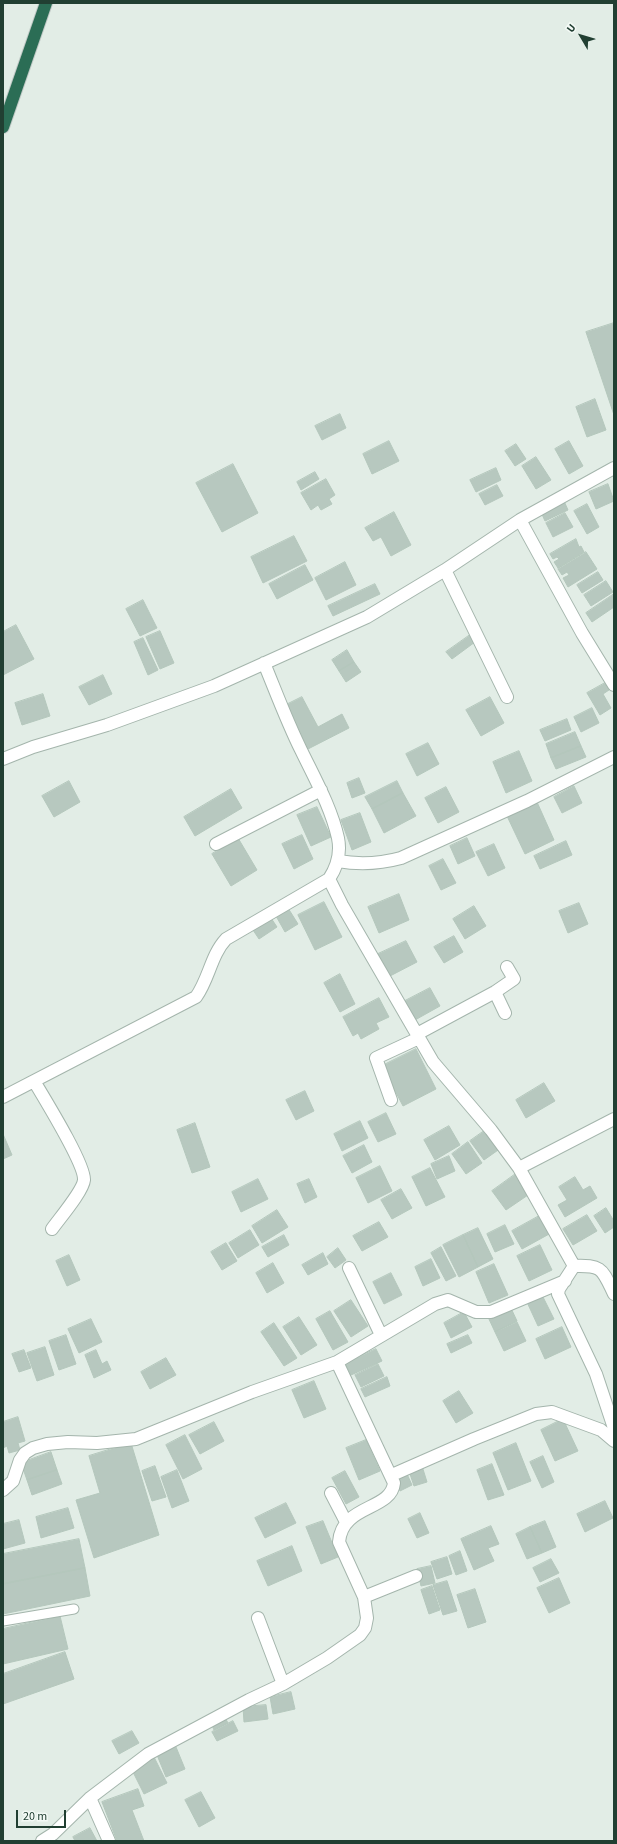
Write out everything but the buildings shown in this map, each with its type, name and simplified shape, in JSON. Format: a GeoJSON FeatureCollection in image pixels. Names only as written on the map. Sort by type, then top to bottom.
{"type":"FeatureCollection","features":[{"type":"Feature","properties":{"kind":"highway"},"geometry":{"type":"LineString","coordinates":[[3,127],[46,3]]}},
{"type":"Feature","properties":{"kind":"street"},"geometry":{"type":"LineString","coordinates":[[3,759],[33,747],[107,725],[214,686],[367,617],[445,570],[520,520],[614,468]]}},
{"type":"Feature","properties":{"kind":"street"},"geometry":{"type":"LineString","coordinates":[[520,520],[551,574],[582,633],[614,685]]}},
{"type":"Feature","properties":{"kind":"street"},"geometry":{"type":"LineString","coordinates":[[445,570],[507,697]]}},
{"type":"Feature","properties":{"kind":"street"},"geometry":{"type":"LineString","coordinates":[[3,1097],[196,997],[202,988],[219,946],[226,939],[329,879],[335,870],[338,861],[338,838],[321,790],[301,750],[264,663]]}},
{"type":"Feature","properties":{"kind":"street"},"geometry":{"type":"LineString","coordinates":[[338,861],[357,864],[384,863],[401,858],[526,801],[614,757]]}},
{"type":"Feature","properties":{"kind":"street"},"geometry":{"type":"LineString","coordinates":[[216,844],[321,790]]}},
{"type":"Feature","properties":{"kind":"street"},"geometry":{"type":"LineString","coordinates":[[329,879],[342,905],[418,1036],[442,1073],[491,1130],[519,1168],[574,1266]]}},
{"type":"Feature","properties":{"kind":"street"},"geometry":{"type":"LineString","coordinates":[[391,1100],[376,1058],[495,992],[514,979],[507,967]]}},
{"type":"Feature","properties":{"kind":"street"},"geometry":{"type":"LineString","coordinates":[[495,992],[505,1013]]}},
{"type":"Feature","properties":{"kind":"street"},"geometry":{"type":"LineString","coordinates":[[34,1081],[68,1141],[82,1171],[84,1180],[78,1192],[52,1229]]}},
{"type":"Feature","properties":{"kind":"street"},"geometry":{"type":"LineString","coordinates":[[519,1168],[614,1119]]}},
{"type":"Feature","properties":{"kind":"street"},"geometry":{"type":"LineString","coordinates":[[574,1266],[592,1265],[597,1267],[603,1272],[614,1294]]}},
{"type":"Feature","properties":{"kind":"street"},"geometry":{"type":"LineString","coordinates":[[574,1266],[564,1281],[558,1294],[596,1374],[614,1428]]}},
{"type":"Feature","properties":{"kind":"street"},"geometry":{"type":"LineString","coordinates":[[348,1268],[381,1336]]}},
{"type":"Feature","properties":{"kind":"street"},"geometry":{"type":"LineString","coordinates":[[3,1490],[13,1481],[20,1460],[25,1453],[33,1448],[47,1444],[68,1442],[114,1443],[136,1440],[252,1392],[337,1362],[435,1304],[448,1300],[476,1312],[491,1312],[564,1281]]}},
{"type":"Feature","properties":{"kind":"street"},"geometry":{"type":"LineString","coordinates":[[42,1841],[54,1834],[90,1798],[148,1754],[236,1707],[284,1684],[327,1658],[360,1635],[365,1628],[367,1618],[364,1596],[339,1542],[340,1533],[346,1522],[385,1498],[394,1489],[394,1483],[392,1475],[337,1362]]}},
{"type":"Feature","properties":{"kind":"street"},"geometry":{"type":"LineString","coordinates":[[392,1475],[536,1414],[552,1412],[601,1430],[614,1441]]}},
{"type":"Feature","properties":{"kind":"street"},"geometry":{"type":"LineString","coordinates":[[331,1493],[346,1522]]}},
{"type":"Feature","properties":{"kind":"street"},"geometry":{"type":"LineString","coordinates":[[364,1596],[416,1576]]}},
{"type":"Feature","properties":{"kind":"street"},"geometry":{"type":"LineString","coordinates":[[258,1618],[284,1684]]}},
{"type":"Feature","properties":{"kind":"street"},"geometry":{"type":"LineString","coordinates":[[90,1798],[109,1841]]}},
{"type":"Feature","properties":{"kind":"lane"},"geometry":{"type":"LineString","coordinates":[[3,1621],[74,1609]]}}]}
